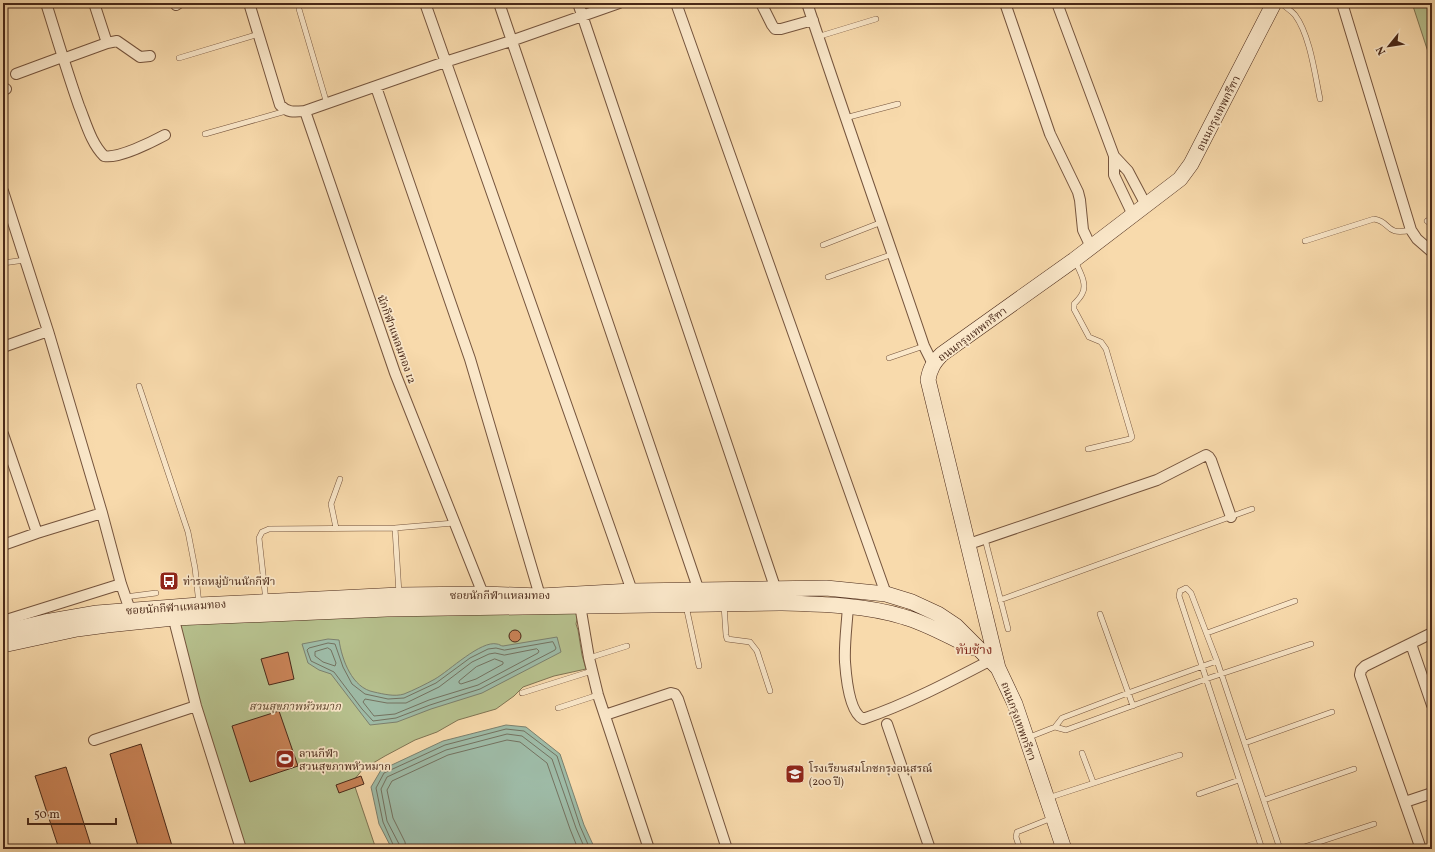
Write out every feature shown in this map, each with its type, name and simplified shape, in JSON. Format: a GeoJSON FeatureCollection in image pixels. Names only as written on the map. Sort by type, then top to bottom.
{"type":"FeatureCollection","features":[{"type":"Feature","properties":{"kind":"street"},"geometry":{"type":"LineString","coordinates":[[46,3],[63,58],[87,126],[96,147],[104,156],[109,157],[120,154],[150,143],[165,135]]}},
{"type":"Feature","properties":{"kind":"street"},"geometry":{"type":"LineString","coordinates":[[94,3],[107,43]]}},
{"type":"Feature","properties":{"kind":"street"},"geometry":{"type":"LineString","coordinates":[[249,3],[280,105],[286,111],[293,113],[328,104],[445,62],[511,41],[619,3]]}},
{"type":"Feature","properties":{"kind":"street"},"geometry":{"type":"LineString","coordinates":[[425,3],[632,591]]}},
{"type":"Feature","properties":{"kind":"street"},"geometry":{"type":"LineString","coordinates":[[499,3],[699,591]]}},
{"type":"Feature","properties":{"kind":"street"},"geometry":{"type":"LineString","coordinates":[[578,3],[780,603]]}},
{"type":"Feature","properties":{"kind":"street"},"geometry":{"type":"LineString","coordinates":[[676,3],[886,594]]}},
{"type":"Feature","properties":{"kind":"street"},"geometry":{"type":"LineString","coordinates":[[761,3],[775,29],[781,29],[813,20]]}},
{"type":"Feature","properties":{"kind":"street"},"geometry":{"type":"LineString","coordinates":[[807,3],[924,346],[933,364]]}},
{"type":"Feature","properties":{"kind":"street"},"geometry":{"type":"LineString","coordinates":[[1005,3],[1050,134],[1078,192],[1083,230],[1091,247]]}},
{"type":"Feature","properties":{"kind":"street"},"geometry":{"type":"LineString","coordinates":[[1057,3],[1114,156],[1114,175],[1133,215]]}},
{"type":"Feature","properties":{"kind":"street","name":"ถนนกรุงเทพกรีฑา"},"geometry":{"type":"LineString","coordinates":[[1064,849],[1015,704],[990,660],[969,544],[928,380],[929,371],[942,354],[1074,260],[1180,179],[1191,164],[1274,3]]}},
{"type":"Feature","properties":{"kind":"street"},"geometry":{"type":"LineString","coordinates":[[1342,3],[1411,230],[1417,239],[1432,252]]}},
{"type":"Feature","properties":{"kind":"street"},"geometry":{"type":"LineString","coordinates":[[16,74],[107,43],[117,42],[140,57],[150,56]]}},
{"type":"Feature","properties":{"kind":"street"},"geometry":{"type":"LineString","coordinates":[[376,87],[470,359],[540,596]]}},
{"type":"Feature","properties":{"kind":"street","name":"นักกีฬาแหลมทอง 12"},"geometry":{"type":"LineString","coordinates":[[305,111],[396,373],[483,594]]}},
{"type":"Feature","properties":{"kind":"street"},"geometry":{"type":"LineString","coordinates":[[1114,156],[1128,171],[1146,205]]}},
{"type":"Feature","properties":{"kind":"street"},"geometry":{"type":"LineString","coordinates":[[3,190],[48,331],[102,513],[121,584],[128,603]]}},
{"type":"Feature","properties":{"kind":"street"},"geometry":{"type":"LineString","coordinates":[[3,346],[48,331]]}},
{"type":"Feature","properties":{"kind":"street"},"geometry":{"type":"LineString","coordinates":[[3,434],[37,533]]}},
{"type":"Feature","properties":{"kind":"street"},"geometry":{"type":"LineString","coordinates":[[969,544],[1157,480],[1206,455],[1211,460],[1230,517]]}},
{"type":"Feature","properties":{"kind":"street"},"geometry":{"type":"LineString","coordinates":[[3,545],[102,513]]}},
{"type":"Feature","properties":{"kind":"street"},"geometry":{"type":"LineString","coordinates":[[3,621],[121,584]]}},
{"type":"Feature","properties":{"kind":"street","name":"ซอยนักกีฬาแหลมทอง"},"geometry":{"type":"LineString","coordinates":[[3,645],[77,629],[141,621],[199,605],[399,595],[483,594],[540,596],[632,591],[826,588],[886,594],[912,602],[938,614],[956,626],[990,660]]}},
{"type":"Feature","properties":{"kind":"street","name":"ซอยนักกีฬาแหลมทอง"},"geometry":{"type":"LineString","coordinates":[[3,632],[128,603],[172,612],[780,603],[848,606],[904,616],[990,660]]}},
{"type":"Feature","properties":{"kind":"street"},"geometry":{"type":"LineString","coordinates":[[580,605],[589,658],[598,695],[649,849]]}},
{"type":"Feature","properties":{"kind":"street"},"geometry":{"type":"LineString","coordinates":[[848,606],[845,661],[851,703],[857,714],[863,719],[961,676],[990,660]]}},
{"type":"Feature","properties":{"kind":"street"},"geometry":{"type":"LineString","coordinates":[[172,612],[196,706],[241,849]]}},
{"type":"Feature","properties":{"kind":"street"},"geometry":{"type":"LineString","coordinates":[[1421,849],[1360,675],[1361,670],[1365,666],[1432,633]]}},
{"type":"Feature","properties":{"kind":"street"},"geometry":{"type":"LineString","coordinates":[[1411,644],[1432,705]]}},
{"type":"Feature","properties":{"kind":"street"},"geometry":{"type":"LineString","coordinates":[[605,715],[671,692],[675,694],[678,698],[727,849]]}},
{"type":"Feature","properties":{"kind":"street"},"geometry":{"type":"LineString","coordinates":[[94,740],[196,706]]}},
{"type":"Feature","properties":{"kind":"street"},"geometry":{"type":"LineString","coordinates":[[887,724],[930,849]]}},
{"type":"Feature","properties":{"kind":"street"},"geometry":{"type":"LineString","coordinates":[[1405,802],[1432,793]]}},
{"type":"Feature","properties":{"kind":"lane"},"geometry":{"type":"LineString","coordinates":[[1281,3],[1295,15],[1301,26],[1313,62],[1320,99]]}},
{"type":"Feature","properties":{"kind":"lane"},"geometry":{"type":"LineString","coordinates":[[299,9],[328,104]]}},
{"type":"Feature","properties":{"kind":"lane"},"geometry":{"type":"LineString","coordinates":[[818,37],[876,19]]}},
{"type":"Feature","properties":{"kind":"lane"},"geometry":{"type":"LineString","coordinates":[[179,58],[259,34]]}},
{"type":"Feature","properties":{"kind":"lane"},"geometry":{"type":"LineString","coordinates":[[845,118],[898,104]]}},
{"type":"Feature","properties":{"kind":"lane"},"geometry":{"type":"LineString","coordinates":[[205,134],[286,111]]}},
{"type":"Feature","properties":{"kind":"lane"},"geometry":{"type":"LineString","coordinates":[[1306,242],[1374,219],[1382,222],[1390,230],[1395,232],[1400,233],[1411,230]]}},
{"type":"Feature","properties":{"kind":"lane"},"geometry":{"type":"LineString","coordinates":[[1427,221],[1432,224]]}},
{"type":"Feature","properties":{"kind":"lane"},"geometry":{"type":"LineString","coordinates":[[823,245],[882,222]]}},
{"type":"Feature","properties":{"kind":"lane"},"geometry":{"type":"LineString","coordinates":[[828,277],[893,254]]}},
{"type":"Feature","properties":{"kind":"lane"},"geometry":{"type":"LineString","coordinates":[[3,263],[25,260]]}},
{"type":"Feature","properties":{"kind":"lane"},"geometry":{"type":"LineString","coordinates":[[1074,260],[1082,277],[1084,288],[1082,294],[1074,304],[1074,309],[1089,337],[1101,342],[1106,349],[1132,437],[1130,439],[1088,449]]}},
{"type":"Feature","properties":{"kind":"lane"},"geometry":{"type":"LineString","coordinates":[[889,358],[924,346]]}},
{"type":"Feature","properties":{"kind":"lane"},"geometry":{"type":"LineString","coordinates":[[139,386],[188,532],[195,568],[199,605]]}},
{"type":"Feature","properties":{"kind":"lane"},"geometry":{"type":"LineString","coordinates":[[336,528],[331,504],[340,478]]}},
{"type":"Feature","properties":{"kind":"lane"},"geometry":{"type":"LineString","coordinates":[[1000,600],[1252,509]]}},
{"type":"Feature","properties":{"kind":"lane"},"geometry":{"type":"LineString","coordinates":[[266,602],[259,538],[262,532],[269,529],[395,528],[454,523]]}},
{"type":"Feature","properties":{"kind":"lane"},"geometry":{"type":"LineString","coordinates":[[395,528],[399,595]]}},
{"type":"Feature","properties":{"kind":"lane"},"geometry":{"type":"LineString","coordinates":[[985,539],[1008,629]]}},
{"type":"Feature","properties":{"kind":"lane"},"geometry":{"type":"LineString","coordinates":[[1262,849],[1178,596],[1183,588],[1186,588],[1191,593],[1217,660],[1280,849]]}},
{"type":"Feature","properties":{"kind":"lane"},"geometry":{"type":"LineString","coordinates":[[128,603],[156,593]]}},
{"type":"Feature","properties":{"kind":"lane"},"geometry":{"type":"LineString","coordinates":[[1207,634],[1295,601]]}},
{"type":"Feature","properties":{"kind":"lane"},"geometry":{"type":"LineString","coordinates":[[724,604],[727,639],[750,642],[753,645],[757,650],[770,692]]}},
{"type":"Feature","properties":{"kind":"lane"},"geometry":{"type":"LineString","coordinates":[[686,605],[699,666]]}},
{"type":"Feature","properties":{"kind":"lane"},"geometry":{"type":"LineString","coordinates":[[1100,614],[1133,706]]}},
{"type":"Feature","properties":{"kind":"lane"},"geometry":{"type":"LineString","coordinates":[[1056,727],[1066,730],[1206,678],[1311,644]]}},
{"type":"Feature","properties":{"kind":"lane"},"geometry":{"type":"LineString","coordinates":[[589,658],[627,646]]}},
{"type":"Feature","properties":{"kind":"lane"},"geometry":{"type":"LineString","coordinates":[[1027,738],[1056,727],[1062,718],[1217,660]]}},
{"type":"Feature","properties":{"kind":"lane"},"geometry":{"type":"LineString","coordinates":[[522,693],[592,671]]}},
{"type":"Feature","properties":{"kind":"lane"},"geometry":{"type":"LineString","coordinates":[[558,708],[598,695]]}},
{"type":"Feature","properties":{"kind":"lane"},"geometry":{"type":"LineString","coordinates":[[1244,743],[1332,712]]}},
{"type":"Feature","properties":{"kind":"lane"},"geometry":{"type":"LineString","coordinates":[[1082,753],[1094,782]]}},
{"type":"Feature","properties":{"kind":"lane"},"geometry":{"type":"LineString","coordinates":[[1047,798],[1180,755]]}},
{"type":"Feature","properties":{"kind":"lane"},"geometry":{"type":"LineString","coordinates":[[1264,800],[1354,769]]}},
{"type":"Feature","properties":{"kind":"lane"},"geometry":{"type":"LineString","coordinates":[[1199,794],[1239,780]]}},
{"type":"Feature","properties":{"kind":"lane"},"geometry":{"type":"LineString","coordinates":[[1020,849],[1016,836],[1017,832],[1053,817]]}},
{"type":"Feature","properties":{"kind":"lane"},"geometry":{"type":"LineString","coordinates":[[1298,849],[1374,824]]}},
{"type":"Feature","properties":{"kind":"green space"},"geometry":{"type":"Polygon","coordinates":[[[1412,3],[1432,3],[1432,64],[1412,3]]]}},
{"type":"Feature","properties":{"kind":"green space","name":"สวนสุขภาพหัวหมาก"},"geometry":{"type":"Polygon","coordinates":[[[580,605],[576,624],[586,669],[554,676],[523,687],[514,696],[496,709],[458,720],[437,732],[415,740],[363,769],[353,781],[376,849],[241,849],[174,618],[580,605]]]}},
{"type":"Feature","properties":{"kind":"water"},"geometry":{"type":"Polygon","coordinates":[[[557,637],[561,652],[482,693],[431,709],[397,722],[370,725],[331,674],[319,670],[308,663],[302,644],[328,639],[339,640],[340,648],[349,672],[360,685],[374,692],[397,695],[404,694],[435,679],[474,651],[490,644],[498,644],[503,646],[557,637]]]}},
{"type":"Feature","properties":{"kind":"water"},"geometry":{"type":"Polygon","coordinates":[[[506,725],[526,727],[560,754],[584,825],[595,849],[392,849],[379,824],[371,787],[381,770],[443,741],[506,725]]]}},
{"type":"Feature","properties":{"kind":"building"},"geometry":{"type":"Polygon","coordinates":[[[513,630],[517,630],[521,636],[517,642],[513,642],[509,638],[509,634],[513,630]]]}},
{"type":"Feature","properties":{"kind":"building"},"geometry":{"type":"Polygon","coordinates":[[[288,652],[294,679],[269,685],[261,659],[288,652]]]}},
{"type":"Feature","properties":{"kind":"building"},"geometry":{"type":"Polygon","coordinates":[[[279,711],[298,766],[250,782],[232,726],[279,711]]]}},
{"type":"Feature","properties":{"kind":"building"},"geometry":{"type":"Polygon","coordinates":[[[141,744],[173,849],[139,849],[110,754],[141,744]]]}},
{"type":"Feature","properties":{"kind":"building"},"geometry":{"type":"Polygon","coordinates":[[[66,767],[92,849],[59,849],[35,776],[66,767]]]}},
{"type":"Feature","properties":{"kind":"building"},"geometry":{"type":"Polygon","coordinates":[[[361,776],[364,784],[339,793],[336,785],[361,776]]]}},
{"type":"Feature","properties":{"kind":"place","name":"ท่ารถหมู่บ้านนักกีฬา"},"geometry":{"type":"Point","coordinates":[169,581]}},
{"type":"Feature","properties":{"kind":"place","name":"ลานกีฬา สวนสุขภาพหัวหมาก"},"geometry":{"type":"Point","coordinates":[285,759]}},
{"type":"Feature","properties":{"kind":"place","name":"โรงเรียนสมโภชกรุงอนุสรณ์ (200 ปี)"},"geometry":{"type":"Point","coordinates":[795,774]}},
{"type":"Feature","properties":{"kind":"district","name":"ทับช้าง"},"geometry":{"type":"Point","coordinates":[974,649]}}]}
